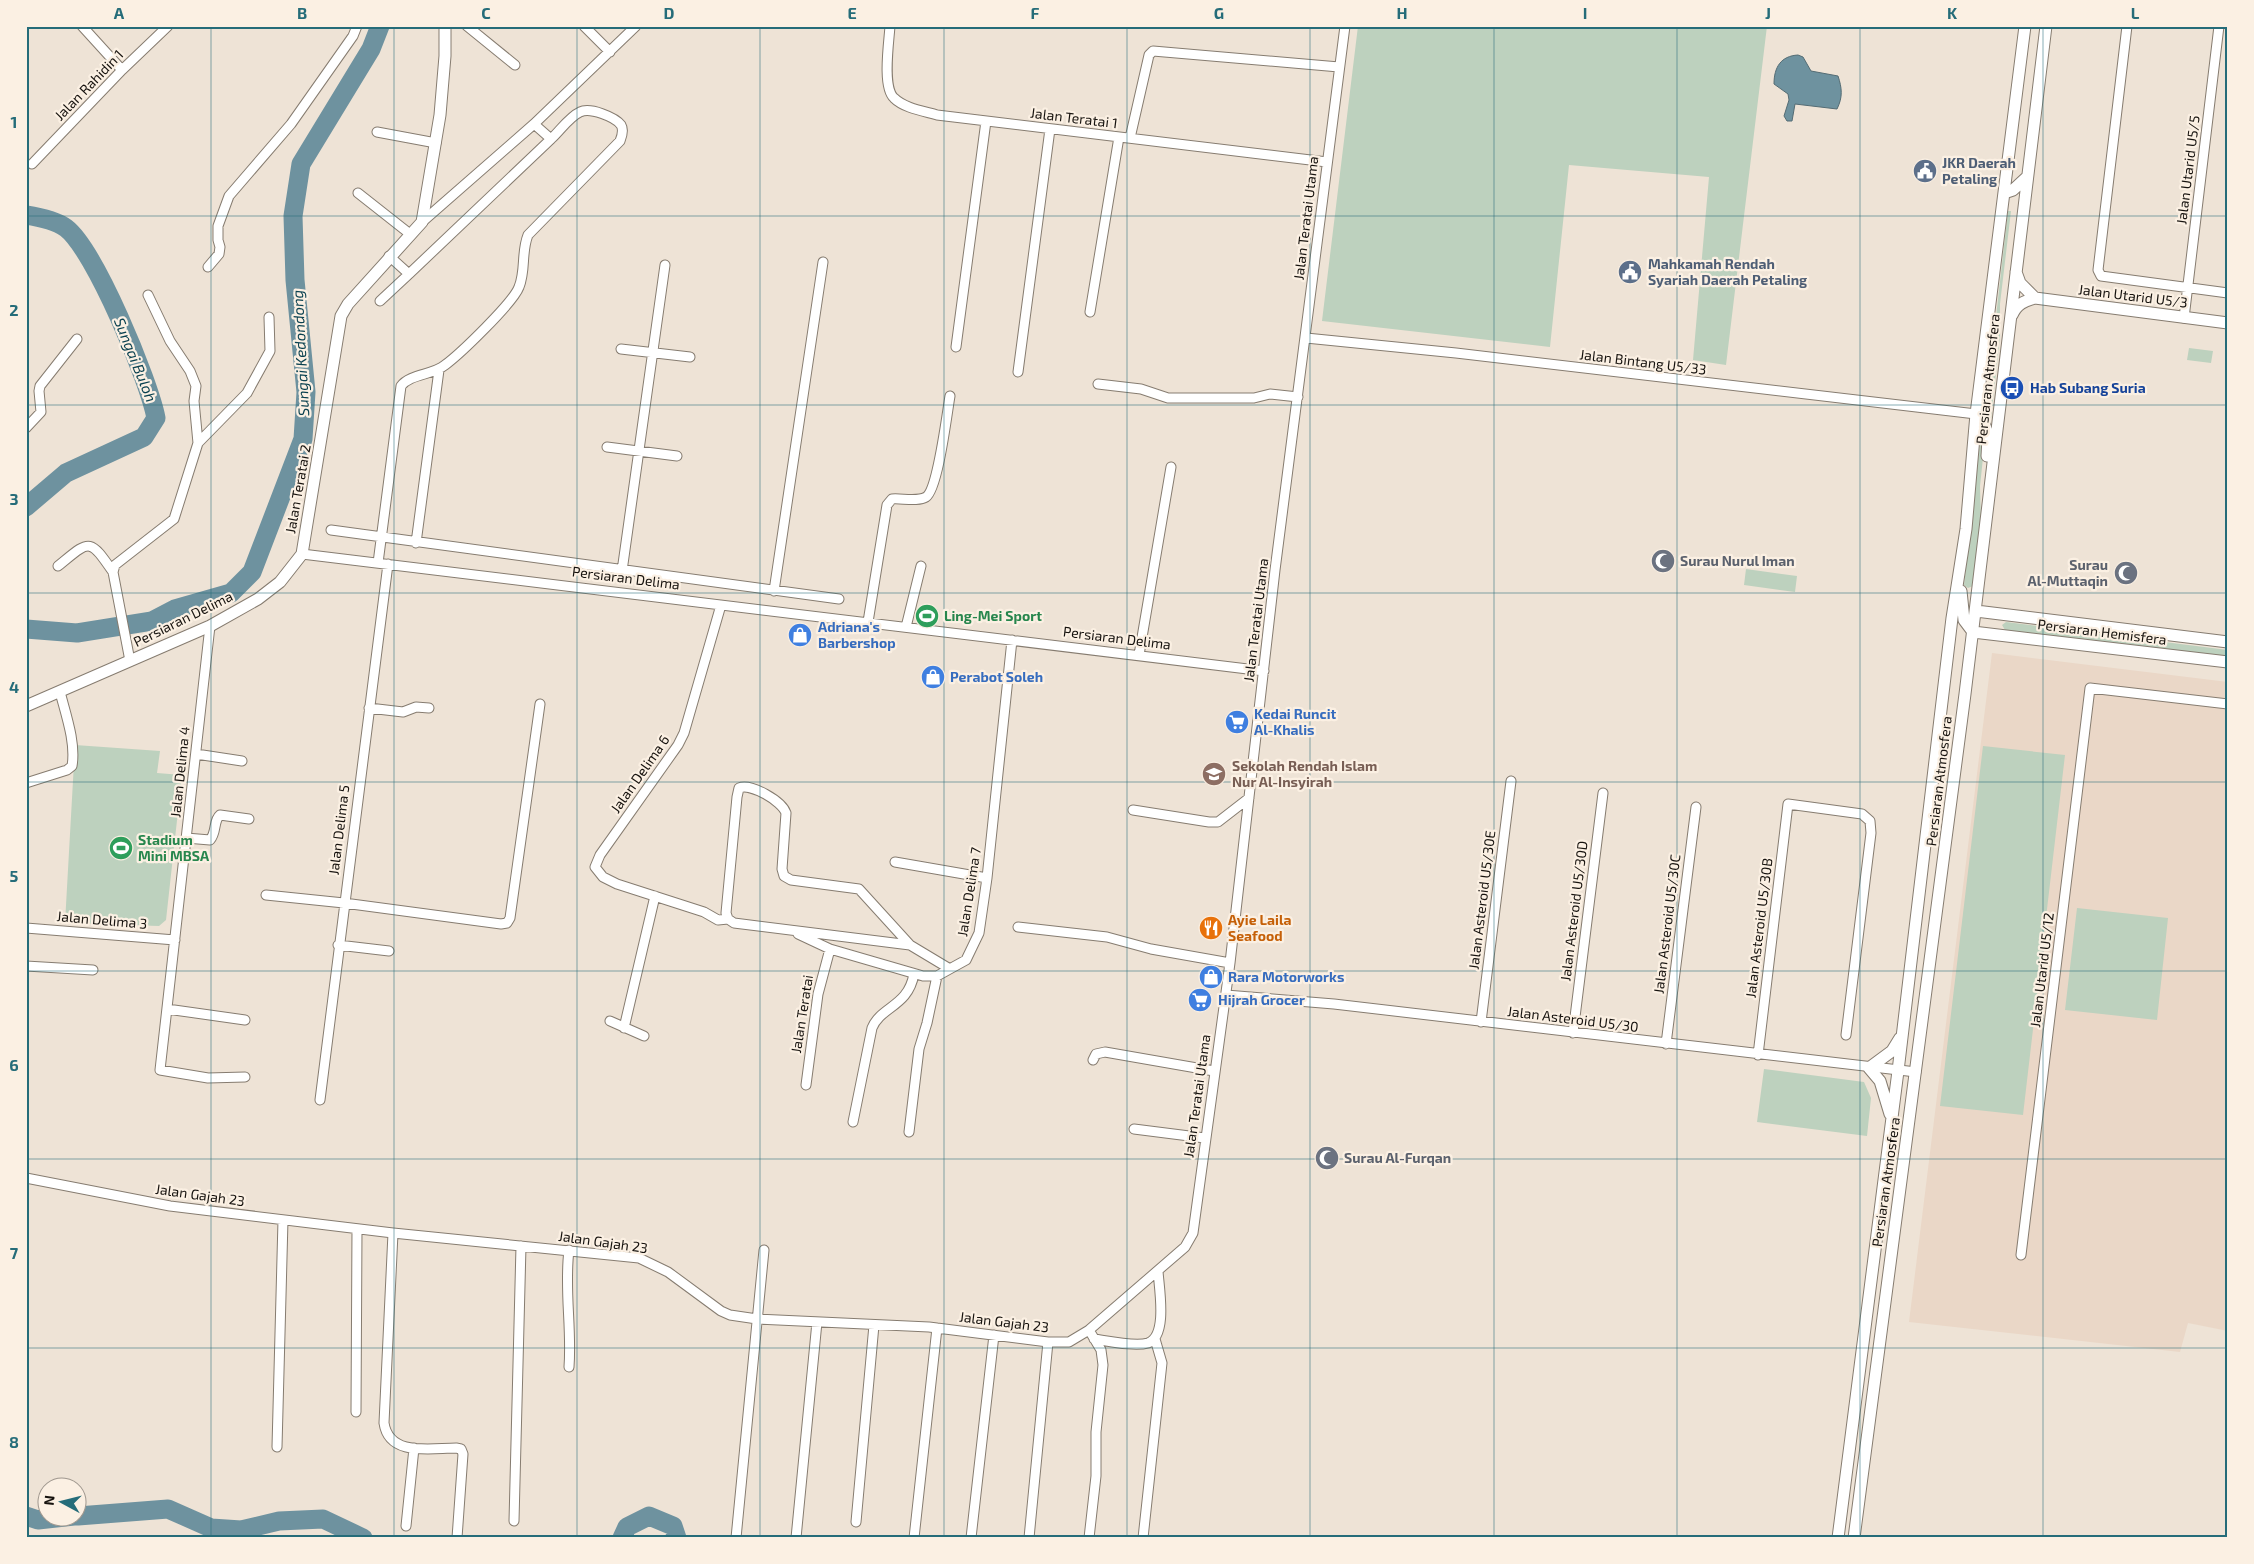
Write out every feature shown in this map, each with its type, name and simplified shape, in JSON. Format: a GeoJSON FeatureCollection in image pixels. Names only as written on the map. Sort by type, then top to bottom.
{"type":"FeatureCollection","features":[{"type":"Feature","properties":{"kind":"street"},"geometry":{"type":"LineString","coordinates":[[82,26],[122,70]]}},
{"type":"Feature","properties":{"kind":"street","name":"Jalan Rahidin 1"},"geometry":{"type":"LineString","coordinates":[[32,164],[122,70],[168,26]]}},
{"type":"Feature","properties":{"kind":"street"},"geometry":{"type":"LineString","coordinates":[[208,267],[219,254],[218,226],[229,196],[291,124],[353,36],[358,26]]}},
{"type":"Feature","properties":{"kind":"street"},"geometry":{"type":"LineString","coordinates":[[467,26],[515,65]]}},
{"type":"Feature","properties":{"kind":"street"},"geometry":{"type":"LineString","coordinates":[[584,26],[610,52]]}},
{"type":"Feature","properties":{"kind":"street"},"geometry":{"type":"LineString","coordinates":[[422,222],[534,124],[636,26]]}},
{"type":"Feature","properties":{"kind":"street","name":"Jalan Teratai 1"},"geometry":{"type":"LineString","coordinates":[[890,26],[888,81],[892,97],[911,108],[937,115],[1327,162]]}},
{"type":"Feature","properties":{"kind":"street","name":"Jalan Teratai Utama"},"geometry":{"type":"LineString","coordinates":[[1195,1216],[1204,1138],[1226,995],[1264,671],[1345,26]]}},
{"type":"Feature","properties":{"kind":"street","name":"Persiaran Atmosfera"},"geometry":{"type":"LineString","coordinates":[[1838,1538],[1898,1071],[1957,583],[1966,529],[1976,414],[2025,26]]}},
{"type":"Feature","properties":{"kind":"street","name":"Persiaran Atmosfera"},"geometry":{"type":"LineString","coordinates":[[1854,1538],[1976,610],[2046,26]]}},
{"type":"Feature","properties":{"kind":"street"},"geometry":{"type":"LineString","coordinates":[[2127,26],[2098,270],[2101,276],[2228,293]]}},
{"type":"Feature","properties":{"kind":"street","name":"Jalan Utarid U5/5"},"geometry":{"type":"LineString","coordinates":[[2184,318],[2219,26]]}},
{"type":"Feature","properties":{"kind":"street"},"geometry":{"type":"LineString","coordinates":[[422,222],[436,143],[445,66],[446,27]]}},
{"type":"Feature","properties":{"kind":"street"},"geometry":{"type":"LineString","coordinates":[[1130,138],[1149,55],[1153,51],[1339,68]]}},
{"type":"Feature","properties":{"kind":"street"},"geometry":{"type":"LineString","coordinates":[[378,563],[400,386],[405,382],[439,370],[487,326],[519,289],[524,264],[524,245],[528,235],[620,140],[622,131],[619,124],[612,119],[584,111],[578,113],[380,301]]}},
{"type":"Feature","properties":{"kind":"street"},"geometry":{"type":"LineString","coordinates":[[956,347],[986,121]]}},
{"type":"Feature","properties":{"kind":"street"},"geometry":{"type":"LineString","coordinates":[[534,124],[551,139]]}},
{"type":"Feature","properties":{"kind":"street"},"geometry":{"type":"LineString","coordinates":[[1018,372],[1050,129]]}},
{"type":"Feature","properties":{"kind":"street"},"geometry":{"type":"LineString","coordinates":[[377,132],[436,143]]}},
{"type":"Feature","properties":{"kind":"street"},"geometry":{"type":"LineString","coordinates":[[1090,312],[1119,137]]}},
{"type":"Feature","properties":{"kind":"street"},"geometry":{"type":"LineString","coordinates":[[2006,177],[2024,198]]}},
{"type":"Feature","properties":{"kind":"street"},"geometry":{"type":"LineString","coordinates":[[2004,193],[2009,192],[2027,177]]}},
{"type":"Feature","properties":{"kind":"street"},"geometry":{"type":"LineString","coordinates":[[358,193],[410,234]]}},
{"type":"Feature","properties":{"kind":"street","name":"Jalan Teratai 2"},"geometry":{"type":"LineString","coordinates":[[302,554],[342,316],[348,304],[389,256],[422,222]]}},
{"type":"Feature","properties":{"kind":"street"},"geometry":{"type":"LineString","coordinates":[[389,256],[409,274]]}},
{"type":"Feature","properties":{"kind":"street"},"geometry":{"type":"LineString","coordinates":[[774,591],[823,262]]}},
{"type":"Feature","properties":{"kind":"street"},"geometry":{"type":"LineString","coordinates":[[622,570],[665,265]]}},
{"type":"Feature","properties":{"kind":"street"},"geometry":{"type":"LineString","coordinates":[[2010,321],[2015,309],[2024,301],[2034,298],[2020,283],[2016,270]]}},
{"type":"Feature","properties":{"kind":"street"},"geometry":{"type":"LineString","coordinates":[[113,572],[116,565],[174,519],[198,443],[194,401],[196,386],[190,370],[170,341],[148,295]]}},
{"type":"Feature","properties":{"kind":"street","name":"Jalan Utarid U5/3"},"geometry":{"type":"LineString","coordinates":[[2034,298],[2228,323]]}},
{"type":"Feature","properties":{"kind":"street"},"geometry":{"type":"LineString","coordinates":[[198,443],[247,393],[270,351],[269,317]]}},
{"type":"Feature","properties":{"kind":"street","name":"Jalan Bintang U5/33"},"geometry":{"type":"LineString","coordinates":[[1306,338],[1456,353],[1976,414]]}},
{"type":"Feature","properties":{"kind":"street"},"geometry":{"type":"LineString","coordinates":[[26,428],[41,412],[38,392],[40,386],[77,339]]}},
{"type":"Feature","properties":{"kind":"street"},"geometry":{"type":"LineString","coordinates":[[621,349],[690,357]]}},
{"type":"Feature","properties":{"kind":"street"},"geometry":{"type":"LineString","coordinates":[[416,542],[439,370]]}},
{"type":"Feature","properties":{"kind":"street"},"geometry":{"type":"LineString","coordinates":[[1098,384],[1141,390],[1168,398],[1254,398],[1270,394],[1298,397]]}},
{"type":"Feature","properties":{"kind":"street"},"geometry":{"type":"LineString","coordinates":[[868,622],[887,505],[892,499],[922,498],[931,492],[936,476],[950,396]]}},
{"type":"Feature","properties":{"kind":"street"},"geometry":{"type":"LineString","coordinates":[[1976,414],[1985,425],[1988,434],[1986,479],[1988,508]]}},
{"type":"Feature","properties":{"kind":"street"},"geometry":{"type":"LineString","coordinates":[[607,447],[677,456]]}},
{"type":"Feature","properties":{"kind":"street"},"geometry":{"type":"LineString","coordinates":[[1139,656],[1171,467]]}},
{"type":"Feature","properties":{"kind":"street"},"geometry":{"type":"LineString","coordinates":[[1966,529],[1961,585],[1962,608],[1964,620],[1973,632]]}},
{"type":"Feature","properties":{"kind":"street"},"geometry":{"type":"LineString","coordinates":[[331,530],[839,599]]}},
{"type":"Feature","properties":{"kind":"street"},"geometry":{"type":"LineString","coordinates":[[58,566],[82,547],[89,544],[95,547],[113,572],[130,661]]}},
{"type":"Feature","properties":{"kind":"street","name":"Persiaran Delima"},"geometry":{"type":"LineString","coordinates":[[26,706],[210,626],[258,599],[280,582],[302,554],[1264,671]]}},
{"type":"Feature","properties":{"kind":"street","name":"Jalan Delima 5"},"geometry":{"type":"LineString","coordinates":[[320,1100],[338,945],[388,564]]}},
{"type":"Feature","properties":{"kind":"street"},"geometry":{"type":"LineString","coordinates":[[906,627],[921,566]]}},
{"type":"Feature","properties":{"kind":"street","name":"Jalan Delima 6"},"geometry":{"type":"LineString","coordinates":[[655,896],[616,884],[603,876],[595,867],[600,855],[678,745],[684,733],[721,604]]}},
{"type":"Feature","properties":{"kind":"street"},"geometry":{"type":"LineString","coordinates":[[1940,724],[1952,656],[1959,631],[1964,620],[1976,610]]}},
{"type":"Feature","properties":{"kind":"street","name":"Persiaran Hemisfera"},"geometry":{"type":"LineString","coordinates":[[1976,610],[2228,642]]}},
{"type":"Feature","properties":{"kind":"street","name":"Jalan Delima 4"},"geometry":{"type":"LineString","coordinates":[[210,626],[160,1070],[208,1078],[245,1077]]}},
{"type":"Feature","properties":{"kind":"street","name":"Persiaran Hemisfera"},"geometry":{"type":"LineString","coordinates":[[1973,632],[2228,662]]}},
{"type":"Feature","properties":{"kind":"street","name":"Jalan Delima 7"},"geometry":{"type":"LineString","coordinates":[[937,976],[966,960],[974,948],[979,933],[987,878],[1012,640]]}},
{"type":"Feature","properties":{"kind":"street","name":"Jalan Utarid U5/12"},"geometry":{"type":"LineString","coordinates":[[2021,1255],[2090,688],[2228,704]]}},
{"type":"Feature","properties":{"kind":"street"},"geometry":{"type":"LineString","coordinates":[[26,783],[67,770],[72,766],[73,759],[69,727],[60,692]]}},
{"type":"Feature","properties":{"kind":"street"},"geometry":{"type":"LineString","coordinates":[[266,895],[344,903],[501,924],[507,923],[510,918],[540,704]]}},
{"type":"Feature","properties":{"kind":"street"},"geometry":{"type":"LineString","coordinates":[[369,708],[403,712],[416,707],[429,708]]}},
{"type":"Feature","properties":{"kind":"street"},"geometry":{"type":"LineString","coordinates":[[196,754],[242,761]]}},
{"type":"Feature","properties":{"kind":"street","name":"Jalan Asteroid U5/30E"},"geometry":{"type":"LineString","coordinates":[[1481,1022],[1511,781]]}},
{"type":"Feature","properties":{"kind":"street"},"geometry":{"type":"LineString","coordinates":[[910,945],[734,923],[728,919],[726,913],[736,797],[739,788],[743,786],[771,797],[784,809],[786,813],[782,869],[784,876],[791,880],[859,889],[910,945],[950,969]]}},
{"type":"Feature","properties":{"kind":"street","name":"Jalan Asteroid U5/30D"},"geometry":{"type":"LineString","coordinates":[[1573,1033],[1603,793]]}},
{"type":"Feature","properties":{"kind":"street"},"geometry":{"type":"LineString","coordinates":[[1133,810],[1218,822],[1249,798]]}},
{"type":"Feature","properties":{"kind":"street","name":"Jalan Asteroid U5/30B"},"geometry":{"type":"LineString","coordinates":[[1758,1055],[1788,804],[1862,814],[1870,821],[1871,832],[1846,1035]]}},
{"type":"Feature","properties":{"kind":"street","name":"Jalan Asteroid U5/30C"},"geometry":{"type":"LineString","coordinates":[[1666,1044],[1696,807]]}},
{"type":"Feature","properties":{"kind":"street"},"geometry":{"type":"LineString","coordinates":[[186,838],[210,840],[214,835],[216,818],[220,815],[250,819]]}},
{"type":"Feature","properties":{"kind":"street"},"geometry":{"type":"LineString","coordinates":[[895,862],[987,878]]}},
{"type":"Feature","properties":{"kind":"street"},"geometry":{"type":"LineString","coordinates":[[624,1028],[655,896],[704,912],[718,920],[728,919]]}},
{"type":"Feature","properties":{"kind":"street","name":"Jalan Delima 3"},"geometry":{"type":"LineString","coordinates":[[26,928],[175,940]]}},
{"type":"Feature","properties":{"kind":"street"},"geometry":{"type":"LineString","coordinates":[[1018,928],[1107,937],[1151,950],[1230,963]]}},
{"type":"Feature","properties":{"kind":"street"},"geometry":{"type":"LineString","coordinates":[[790,930],[830,948],[914,974],[937,976],[927,1023],[919,1049],[909,1132]]}},
{"type":"Feature","properties":{"kind":"street"},"geometry":{"type":"LineString","coordinates":[[338,945],[389,951]]}},
{"type":"Feature","properties":{"kind":"street","name":"Jalan Teratai"},"geometry":{"type":"LineString","coordinates":[[806,1085],[818,994],[830,948]]}},
{"type":"Feature","properties":{"kind":"street"},"geometry":{"type":"LineString","coordinates":[[26,966],[93,970]]}},
{"type":"Feature","properties":{"kind":"street"},"geometry":{"type":"LineString","coordinates":[[853,1122],[872,1028],[875,1021],[893,1008],[908,993],[914,974]]}},
{"type":"Feature","properties":{"kind":"street","name":"Jalan Asteroid U5/30"},"geometry":{"type":"LineString","coordinates":[[1226,995],[1334,1004],[1916,1072]]}},
{"type":"Feature","properties":{"kind":"street"},"geometry":{"type":"LineString","coordinates":[[167,1009],[245,1020]]}},
{"type":"Feature","properties":{"kind":"street"},"geometry":{"type":"LineString","coordinates":[[610,1021],[644,1036]]}},
{"type":"Feature","properties":{"kind":"street"},"geometry":{"type":"LineString","coordinates":[[1891,1121],[1880,1081],[1869,1068],[1892,1051],[1902,1034]]}},
{"type":"Feature","properties":{"kind":"street"},"geometry":{"type":"LineString","coordinates":[[1093,1060],[1096,1054],[1105,1052],[1214,1071]]}},
{"type":"Feature","properties":{"kind":"street"},"geometry":{"type":"LineString","coordinates":[[1134,1129],[1204,1138]]}},
{"type":"Feature","properties":{"kind":"street","name":"Jalan Gajah 23"},"geometry":{"type":"LineString","coordinates":[[26,1178],[170,1206],[393,1233],[639,1258],[668,1272],[720,1311],[730,1316],[937,1328],[1048,1342],[1069,1342],[1089,1330],[1158,1271],[1185,1247],[1190,1240],[1195,1216]]}},
{"type":"Feature","properties":{"kind":"street"},"geometry":{"type":"LineString","coordinates":[[277,1446],[283,1220]]}},
{"type":"Feature","properties":{"kind":"street"},"geometry":{"type":"LineString","coordinates":[[356,1412],[357,1229]]}},
{"type":"Feature","properties":{"kind":"street"},"geometry":{"type":"LineString","coordinates":[[393,1233],[385,1432],[397,1445],[414,1448],[456,1448],[462,1452],[457,1538]]}},
{"type":"Feature","properties":{"kind":"street"},"geometry":{"type":"LineString","coordinates":[[514,1521],[521,1246]]}},
{"type":"Feature","properties":{"kind":"street"},"geometry":{"type":"LineString","coordinates":[[569,1250],[566,1280],[571,1342],[569,1367]]}},
{"type":"Feature","properties":{"kind":"street"},"geometry":{"type":"LineString","coordinates":[[736,1538],[764,1250]]}},
{"type":"Feature","properties":{"kind":"street"},"geometry":{"type":"LineString","coordinates":[[1143,1538],[1162,1363],[1155,1339],[1160,1327],[1158,1271]]}},
{"type":"Feature","properties":{"kind":"street"},"geometry":{"type":"LineString","coordinates":[[796,1538],[817,1322]]}},
{"type":"Feature","properties":{"kind":"street"},"geometry":{"type":"LineString","coordinates":[[856,1522],[874,1325]]}},
{"type":"Feature","properties":{"kind":"street"},"geometry":{"type":"LineString","coordinates":[[914,1538],[937,1328]]}},
{"type":"Feature","properties":{"kind":"street"},"geometry":{"type":"LineString","coordinates":[[1089,1330],[1100,1350],[1103,1365],[1096,1432],[1096,1476],[1089,1538]]}},
{"type":"Feature","properties":{"kind":"street"},"geometry":{"type":"LineString","coordinates":[[971,1538],[994,1335]]}},
{"type":"Feature","properties":{"kind":"street"},"geometry":{"type":"LineString","coordinates":[[1094,1339],[1147,1343],[1155,1339]]}},
{"type":"Feature","properties":{"kind":"street"},"geometry":{"type":"LineString","coordinates":[[1029,1538],[1048,1342]]}},
{"type":"Feature","properties":{"kind":"street"},"geometry":{"type":"LineString","coordinates":[[406,1526],[414,1448]]}},
{"type":"Feature","properties":{"kind":"street"},"geometry":{"type":"LineString","coordinates":[[1857,1518],[1861,1538]]}},
{"type":"Feature","properties":{"kind":"shaded area"},"geometry":{"type":"Polygon","coordinates":[[[1992,653],[2228,682],[2228,1331],[2188,1323],[2180,1352],[1909,1322],[1992,653]]]}},
{"type":"Feature","properties":{"kind":"green space"},"geometry":{"type":"Polygon","coordinates":[[[1358,26],[1767,26],[1726,365],[1693,360],[1709,177],[1569,165],[1550,347],[1322,321],[1358,26]]]}},
{"type":"Feature","properties":{"kind":"green space"},"geometry":{"type":"Polygon","coordinates":[[[2008,211],[2011,211],[2000,304],[2000,336],[1990,428],[1984,422],[2008,211]]]}},
{"type":"Feature","properties":{"kind":"green space"},"geometry":{"type":"Polygon","coordinates":[[[2189,348],[2213,351],[2211,363],[2187,360],[2189,348]]]}},
{"type":"Feature","properties":{"kind":"green space"},"geometry":{"type":"Polygon","coordinates":[[[1981,433],[1985,439],[1980,486],[1981,520],[1973,586],[1968,588],[1964,585],[1981,433]]]}},
{"type":"Feature","properties":{"kind":"green space"},"geometry":{"type":"Polygon","coordinates":[[[1746,569],[1797,576],[1795,592],[1744,585],[1746,569]]]}},
{"type":"Feature","properties":{"kind":"green space"},"geometry":{"type":"Polygon","coordinates":[[[2006,622],[2228,650],[2228,658],[2005,630],[2002,625],[2006,622]]]}},
{"type":"Feature","properties":{"kind":"green space","name":"Stadium Mini MBSA"},"geometry":{"type":"Polygon","coordinates":[[[75,745],[160,751],[157,773],[182,775],[166,920],[159,926],[65,923],[75,745]]]}},
{"type":"Feature","properties":{"kind":"green space"},"geometry":{"type":"Polygon","coordinates":[[[1983,746],[2065,755],[2023,1115],[1940,1106],[1983,746]]]}},
{"type":"Feature","properties":{"kind":"green space"},"geometry":{"type":"Polygon","coordinates":[[[2077,908],[2168,918],[2157,1020],[2065,1010],[2077,908]]]}},
{"type":"Feature","properties":{"kind":"green space"},"geometry":{"type":"Polygon","coordinates":[[[1764,1069],[1864,1082],[1871,1098],[1867,1136],[1757,1122],[1764,1069]]]}},
{"type":"Feature","properties":{"kind":"water"},"geometry":{"type":"Polygon","coordinates":[[[1798,55],[1803,57],[1811,71],[1838,76],[1841,96],[1837,109],[1795,104],[1792,121],[1787,121],[1784,116],[1789,100],[1788,94],[1774,84],[1775,72],[1783,60],[1798,55]]]}},
{"type":"Feature","properties":{"kind":"waterway","name":"Sungai Kedondong"},"geometry":{"type":"LineString","coordinates":[[26,629],[77,633],[152,621],[175,609],[231,593],[252,572],[303,439],[306,392],[295,280],[293,216],[301,164],[371,49],[380,26]]}},
{"type":"Feature","properties":{"kind":"waterway","name":"Sungai Buloh"},"geometry":{"type":"LineString","coordinates":[[26,215],[62,225],[78,241],[119,317],[143,376],[156,418],[144,437],[66,473],[26,507]]}},
{"type":"Feature","properties":{"kind":"waterway"},"geometry":{"type":"LineString","coordinates":[[88,1515],[168,1509],[211,1528],[241,1530],[279,1521],[323,1519],[363,1538]]}},
{"type":"Feature","properties":{"kind":"waterway"},"geometry":{"type":"LineString","coordinates":[[26,1516],[38,1520]]}},
{"type":"Feature","properties":{"kind":"waterway"},"geometry":{"type":"LineString","coordinates":[[622,1538],[627,1527],[649,1516],[673,1526],[677,1538]]}},
{"type":"Feature","properties":{"kind":"place","name":"JKR Daerah Petaling"},"geometry":{"type":"Point","coordinates":[1925,171]}},
{"type":"Feature","properties":{"kind":"place","name":"Mahkamah Rendah Syariah Daerah Petaling"},"geometry":{"type":"Point","coordinates":[1630,272]}},
{"type":"Feature","properties":{"kind":"place","name":"Hab Subang Suria"},"geometry":{"type":"Point","coordinates":[2012,388]}},
{"type":"Feature","properties":{"kind":"place","name":"Surau Nurul Iman"},"geometry":{"type":"Point","coordinates":[1663,561]}},
{"type":"Feature","properties":{"kind":"place","name":"Surau Al-Muttaqin"},"geometry":{"type":"Point","coordinates":[2126,573]}},
{"type":"Feature","properties":{"kind":"place","name":"Ling-Mei Sport"},"geometry":{"type":"Point","coordinates":[927,616]}},
{"type":"Feature","properties":{"kind":"place","name":"Adriana's Barbershop"},"geometry":{"type":"Point","coordinates":[800,635]}},
{"type":"Feature","properties":{"kind":"place","name":"Perabot Soleh"},"geometry":{"type":"Point","coordinates":[933,677]}},
{"type":"Feature","properties":{"kind":"place","name":"Kedai Runcit Al-Khalis"},"geometry":{"type":"Point","coordinates":[1237,722]}},
{"type":"Feature","properties":{"kind":"place","name":"Sekolah Rendah Islam Nur Al-Insyirah"},"geometry":{"type":"Point","coordinates":[1214,774]}},
{"type":"Feature","properties":{"kind":"place","name":"Stadium Mini MBSA"},"geometry":{"type":"Point","coordinates":[121,848]}},
{"type":"Feature","properties":{"kind":"place","name":"Ayie Laila Seafood"},"geometry":{"type":"Point","coordinates":[1211,928]}},
{"type":"Feature","properties":{"kind":"place","name":"Rara Motorworks"},"geometry":{"type":"Point","coordinates":[1211,977]}},
{"type":"Feature","properties":{"kind":"place","name":"Hijrah Grocer"},"geometry":{"type":"Point","coordinates":[1200,1000]}},
{"type":"Feature","properties":{"kind":"place","name":"Surau Al-Furqan"},"geometry":{"type":"Point","coordinates":[1327,1158]}}]}
